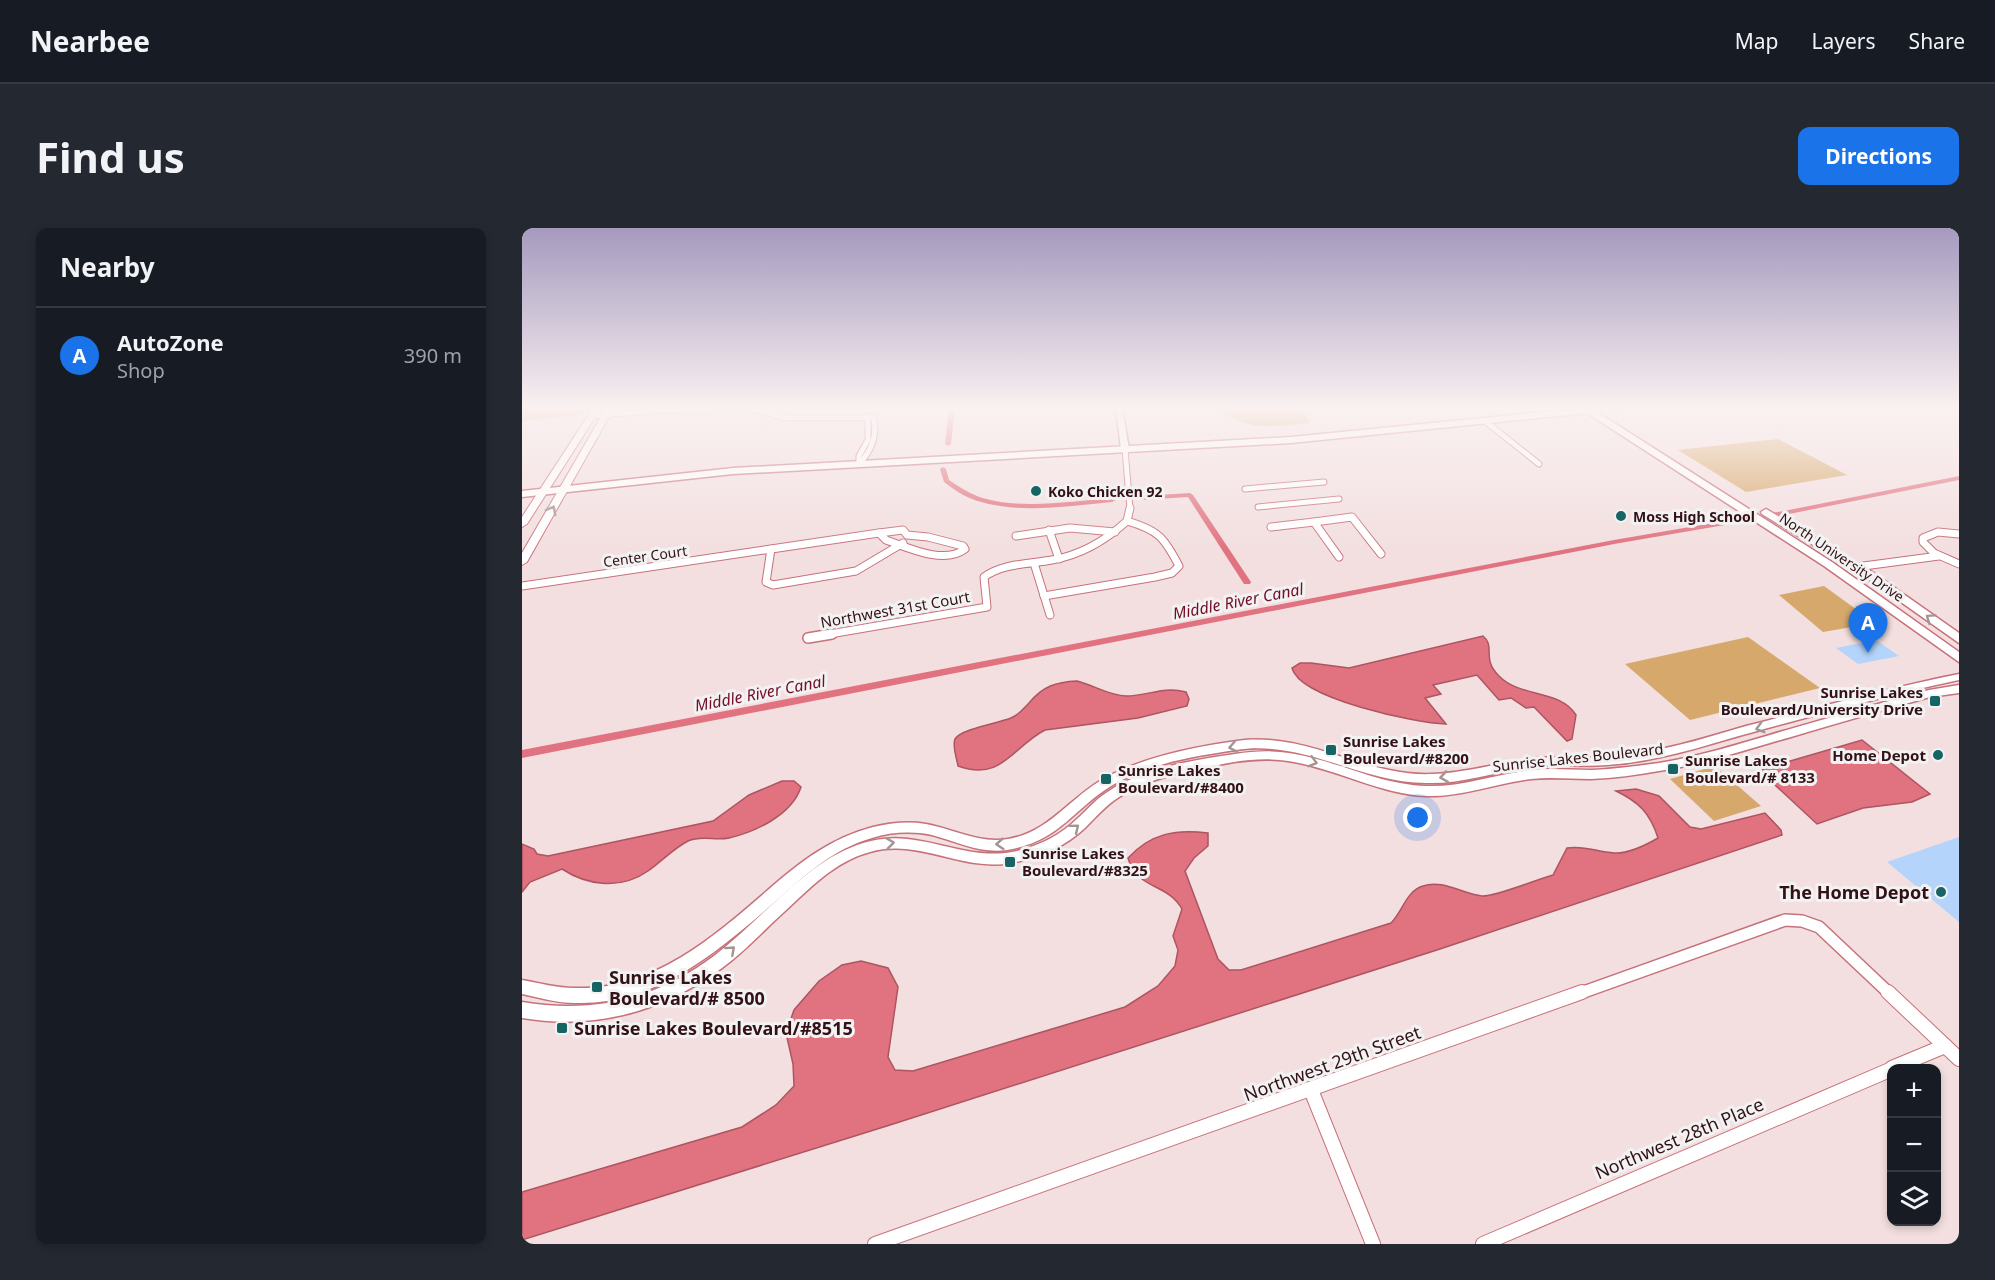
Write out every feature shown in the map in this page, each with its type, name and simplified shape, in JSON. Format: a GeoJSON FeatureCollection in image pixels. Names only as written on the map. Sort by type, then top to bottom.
{"type":"FeatureCollection","features":[{"type":"Feature","properties":{"kind":"main road"},"geometry":{"type":"LineString","coordinates":[[522,524],[565,455]]}},
{"type":"Feature","properties":{"kind":"main road"},"geometry":{"type":"LineString","coordinates":[[522,562],[582,455]]}},
{"type":"Feature","properties":{"kind":"main road"},"geometry":{"type":"LineString","coordinates":[[522,494],[545,487],[698,466],[935,455]]}},
{"type":"Feature","properties":{"kind":"main road","name":"North University Drive"},"geometry":{"type":"LineString","coordinates":[[1659,455],[1828,564],[1959,658]]}},
{"type":"Feature","properties":{"kind":"main road","name":"North University Drive"},"geometry":{"type":"LineString","coordinates":[[1675,455],[1853,565],[1959,639]]}},
{"type":"Feature","properties":{"kind":"main road"},"geometry":{"type":"LineString","coordinates":[[522,486],[545,487]]}},
{"type":"Feature","properties":{"kind":"main road"},"geometry":{"type":"LineString","coordinates":[[1828,564],[1845,567],[1884,586]]}},
{"type":"Feature","properties":{"kind":"street"},"geometry":{"type":"LineString","coordinates":[[1050,615],[1034,563],[1059,559],[1092,548],[1127,521],[1130,511],[1126,455]]}},
{"type":"Feature","properties":{"kind":"street"},"geometry":{"type":"LineString","coordinates":[[1528,455],[1539,464]]}},
{"type":"Feature","properties":{"kind":"street"},"geometry":{"type":"LineString","coordinates":[[1245,489],[1324,482]]}},
{"type":"Feature","properties":{"kind":"street"},"geometry":{"type":"LineString","coordinates":[[1257,507],[1339,499]]}},
{"type":"Feature","properties":{"kind":"street"},"geometry":{"type":"LineString","coordinates":[[1271,527],[1352,517],[1381,554]]}},
{"type":"Feature","properties":{"kind":"street"},"geometry":{"type":"LineString","coordinates":[[1044,596],[1155,577],[1176,570],[1179,566],[1160,533],[1154,528],[1127,521]]}},
{"type":"Feature","properties":{"kind":"street"},"geometry":{"type":"LineString","coordinates":[[1314,522],[1339,557]]}},
{"type":"Feature","properties":{"kind":"street"},"geometry":{"type":"LineString","coordinates":[[1016,536],[1070,528],[1115,532]]}},
{"type":"Feature","properties":{"kind":"street","name":"Center Court"},"geometry":{"type":"LineString","coordinates":[[522,586],[879,533],[903,530],[911,536],[937,539],[963,546],[965,549],[957,555],[946,556],[886,540],[879,533]]}},
{"type":"Feature","properties":{"kind":"street"},"geometry":{"type":"LineString","coordinates":[[1049,530],[1059,559]]}},
{"type":"Feature","properties":{"kind":"street"},"geometry":{"type":"LineString","coordinates":[[1959,534],[1938,532],[1926,535],[1923,542],[1939,556],[1959,564]]}},
{"type":"Feature","properties":{"kind":"street"},"geometry":{"type":"LineString","coordinates":[[771,549],[766,582],[773,585],[856,571],[911,536]]}},
{"type":"Feature","properties":{"kind":"street"},"geometry":{"type":"LineString","coordinates":[[1853,565],[1930,550]]}},
{"type":"Feature","properties":{"kind":"street"},"geometry":{"type":"LineString","coordinates":[[1853,565],[1939,556]]}},
{"type":"Feature","properties":{"kind":"street","name":"Northwest 31st Court"},"geometry":{"type":"LineString","coordinates":[[808,638],[987,607],[984,577],[987,574],[1034,563]]}},
{"type":"Feature","properties":{"kind":"street","name":"Sunrise Lakes Boulevard"},"geometry":{"type":"LineString","coordinates":[[522,987],[559,995],[581,996],[615,993],[634,987],[659,978],[702,953],[810,862],[846,841],[880,831],[924,828],[986,845],[1012,843],[1038,835],[1053,827],[1097,789],[1126,774],[1227,748],[1254,744],[1295,746],[1391,774],[1419,779],[1435,779],[1503,766],[1538,762],[1608,761],[1662,753],[1900,689],[1959,677]]}},
{"type":"Feature","properties":{"kind":"street","name":"Sunrise Lakes Boulevard"},"geometry":{"type":"LineString","coordinates":[[522,1010],[554,1017],[587,1015],[629,1007],[668,991],[716,964],[825,867],[867,846],[912,841],[979,859],[1019,855],[1061,839],[1111,796],[1123,789],[1145,779],[1226,760],[1262,754],[1280,755],[1310,761],[1410,790],[1445,791],[1537,775],[1598,774],[1661,767],[1929,694],[1959,688]]}},
{"type":"Feature","properties":{"kind":"street","name":"Northwest 29th Street"},"geometry":{"type":"LineString","coordinates":[[875,1244],[1785,920],[1802,921],[1819,927],[1945,1046]]}},
{"type":"Feature","properties":{"kind":"street"},"geometry":{"type":"LineString","coordinates":[[1945,1046],[1959,1059]]}},
{"type":"Feature","properties":{"kind":"street","name":"Northwest 28th Place"},"geometry":{"type":"LineString","coordinates":[[1904,1064],[1945,1046]]}},
{"type":"Feature","properties":{"kind":"street","name":"Northwest 28th Place"},"geometry":{"type":"LineString","coordinates":[[1483,1244],[1887,1071]]}},
{"type":"Feature","properties":{"kind":"street"},"geometry":{"type":"LineString","coordinates":[[1311,1090],[1373,1244]]}},
{"type":"Feature","properties":{"kind":"shaded area"},"geometry":{"type":"Polygon","coordinates":[[[1687,455],[1809,455],[1847,475],[1746,492],[1687,455]]]}},
{"type":"Feature","properties":{"kind":"shaded area"},"geometry":{"type":"Polygon","coordinates":[[[1824,586],[1875,623],[1823,632],[1779,595],[1824,586]]]}},
{"type":"Feature","properties":{"kind":"shaded area"},"geometry":{"type":"Polygon","coordinates":[[[1483,636],[1487,640],[1491,664],[1499,676],[1518,688],[1560,701],[1576,715],[1572,739],[1567,741],[1534,707],[1526,708],[1511,698],[1499,700],[1477,675],[1433,685],[1441,694],[1425,698],[1446,724],[1386,714],[1336,699],[1315,690],[1300,679],[1292,668],[1300,663],[1311,663],[1349,668],[1483,636]]]}},
{"type":"Feature","properties":{"kind":"shaded area"},"geometry":{"type":"Polygon","coordinates":[[[1748,637],[1820,688],[1690,720],[1625,664],[1748,637]]]}},
{"type":"Feature","properties":{"kind":"shaded area"},"geometry":{"type":"Polygon","coordinates":[[[1077,681],[1120,696],[1177,690],[1186,692],[1189,699],[1187,706],[1138,718],[1045,730],[1006,760],[986,770],[973,770],[958,766],[954,745],[959,735],[1014,717],[1034,697],[1050,686],[1077,681]]]}},
{"type":"Feature","properties":{"kind":"shaded area"},"geometry":{"type":"Polygon","coordinates":[[[1862,740],[1930,794],[1912,802],[1863,808],[1817,824],[1761,772],[1763,769],[1862,740]]]}},
{"type":"Feature","properties":{"kind":"shaded area"},"geometry":{"type":"Polygon","coordinates":[[[1715,766],[1761,806],[1714,821],[1670,779],[1715,766]]]}},
{"type":"Feature","properties":{"kind":"shaded area"},"geometry":{"type":"Polygon","coordinates":[[[782,781],[794,781],[801,787],[790,806],[761,827],[729,838],[698,838],[688,841],[648,871],[627,881],[605,884],[594,882],[562,869],[530,882],[522,892],[522,844],[534,849],[537,854],[548,856],[713,821],[749,795],[782,781]]]}},
{"type":"Feature","properties":{"kind":"shaded area"},"geometry":{"type":"Polygon","coordinates":[[[1636,789],[1659,796],[1690,827],[1701,829],[1765,813],[1781,830],[1782,835],[1440,949],[522,1240],[522,1192],[742,1127],[776,1105],[794,1086],[793,1064],[786,1033],[794,1010],[819,981],[842,965],[861,961],[888,968],[898,987],[888,1057],[895,1070],[913,1071],[1125,1007],[1158,986],[1175,966],[1178,950],[1173,936],[1182,909],[1169,895],[1138,876],[1128,858],[1155,838],[1185,832],[1208,833],[1208,846],[1194,858],[1185,871],[1218,959],[1229,970],[1241,970],[1391,923],[1413,892],[1423,886],[1438,884],[1475,895],[1488,896],[1553,875],[1567,848],[1579,847],[1619,853],[1642,846],[1658,838],[1651,822],[1643,809],[1616,791],[1636,789]]]}},
{"type":"Feature","properties":{"kind":"building"},"geometry":{"type":"Polygon","coordinates":[[[1876,640],[1899,656],[1858,664],[1836,648],[1876,640]]]}},
{"type":"Feature","properties":{"kind":"building","name":"The Home Depot"},"geometry":{"type":"Polygon","coordinates":[[[1959,837],[1959,922],[1887,862],[1959,837]]]}},
{"type":"Feature","properties":{"kind":"waterway"},"geometry":{"type":"LineString","coordinates":[[943,469],[946,481],[959,490],[978,499],[999,503],[1048,505],[1112,500]]}},
{"type":"Feature","properties":{"kind":"waterway","name":"Middle River Canal"},"geometry":{"type":"LineString","coordinates":[[522,754],[1614,542],[1789,512],[1959,478]]}},
{"type":"Feature","properties":{"kind":"waterway"},"geometry":{"type":"LineString","coordinates":[[1142,498],[1190,495],[1247,582]]}},
{"type":"Feature","properties":{"kind":"place","name":"Koko Chicken 92"},"geometry":{"type":"Point","coordinates":[1036,491]}},
{"type":"Feature","properties":{"kind":"place","name":"Moss High School"},"geometry":{"type":"Point","coordinates":[1621,516]}},
{"type":"Feature","properties":{"kind":"place","name":"AutoZone"},"geometry":{"type":"Point","coordinates":[1868,653]}},
{"type":"Feature","properties":{"kind":"place","name":"Sunrise Lakes Boulevard/University Drive"},"geometry":{"type":"Point","coordinates":[1935,701]}},
{"type":"Feature","properties":{"kind":"place","name":"Sunrise Lakes Boulevard/#8200"},"geometry":{"type":"Point","coordinates":[1331,750]}},
{"type":"Feature","properties":{"kind":"place","name":"Home Depot"},"geometry":{"type":"Point","coordinates":[1938,755]}},
{"type":"Feature","properties":{"kind":"place","name":"Sunrise Lakes Boulevard/# 8133"},"geometry":{"type":"Point","coordinates":[1673,769]}},
{"type":"Feature","properties":{"kind":"place","name":"Sunrise Lakes Boulevard/#8400"},"geometry":{"type":"Point","coordinates":[1106,779]}},
{"type":"Feature","properties":{"kind":"place","name":"Sunrise Lakes Boulevard/#8325"},"geometry":{"type":"Point","coordinates":[1010,862]}},
{"type":"Feature","properties":{"kind":"place","name":"The Home Depot"},"geometry":{"type":"Point","coordinates":[1941,892]}},
{"type":"Feature","properties":{"kind":"place","name":"Sunrise Lakes Boulevard/# 8500"},"geometry":{"type":"Point","coordinates":[597,987]}},
{"type":"Feature","properties":{"kind":"place","name":"Sunrise Lakes Boulevard/#8515"},"geometry":{"type":"Point","coordinates":[562,1028]}}]}
